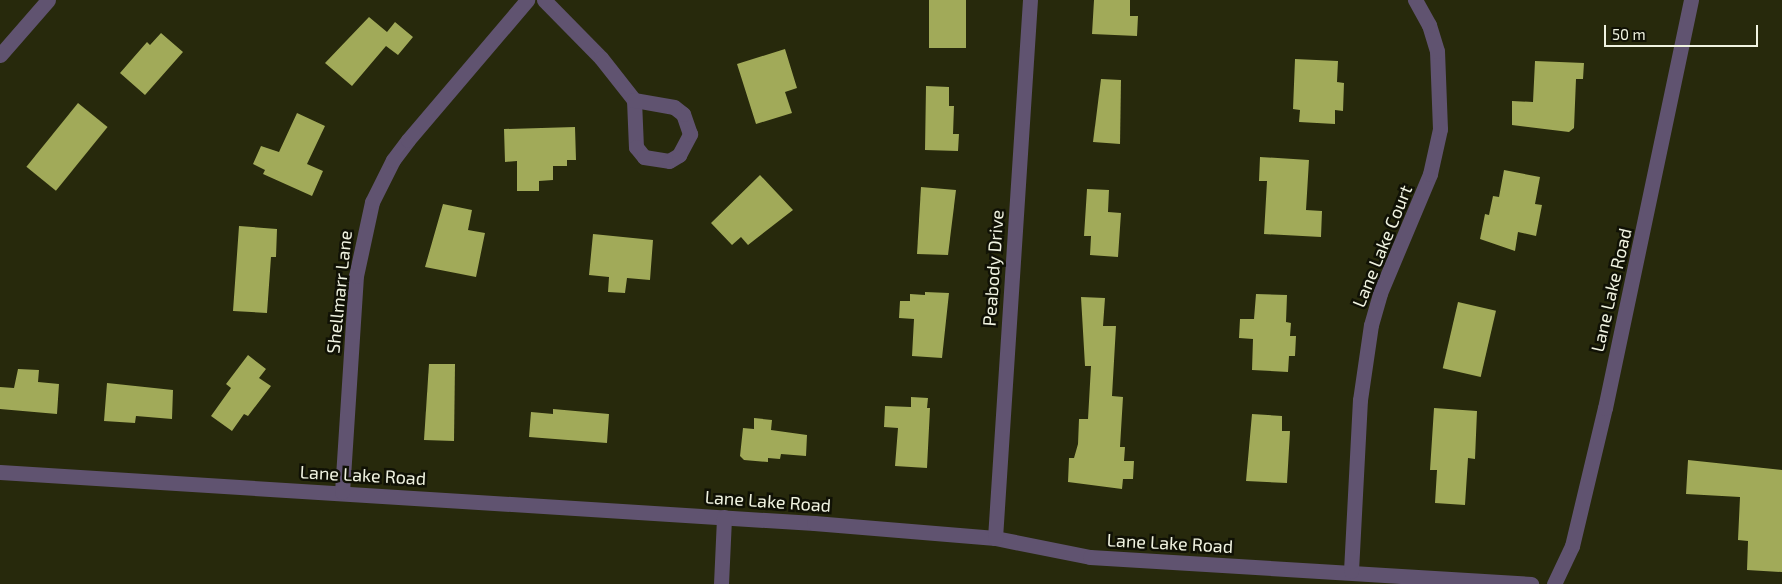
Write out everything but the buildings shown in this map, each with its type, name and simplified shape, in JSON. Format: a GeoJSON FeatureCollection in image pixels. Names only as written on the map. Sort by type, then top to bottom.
{"type":"FeatureCollection","features":[{"type":"Feature","properties":{"kind":"street"},"geometry":{"type":"LineString","coordinates":[[0,55],[48,0]]}},
{"type":"Feature","properties":{"kind":"street","name":"Shellmarr Lane"},"geometry":{"type":"LineString","coordinates":[[342,492],[356,276],[372,202],[393,160],[408,140],[527,0]]}},
{"type":"Feature","properties":{"kind":"street"},"geometry":{"type":"LineString","coordinates":[[544,0],[601,58],[634,100],[636,148],[644,157],[655,161],[669,161],[679,155],[690,134],[683,114],[674,107],[634,100]]}},
{"type":"Feature","properties":{"kind":"street","name":"Peabody Drive"},"geometry":{"type":"LineString","coordinates":[[995,538],[1030,0]]}},
{"type":"Feature","properties":{"kind":"street","name":"Lane Lake Court"},"geometry":{"type":"LineString","coordinates":[[1351,571],[1360,400],[1371,325],[1380,293],[1430,174],[1440,128],[1436,51],[1429,25],[1415,0]]}},
{"type":"Feature","properties":{"kind":"street","name":"Lane Lake Road"},"geometry":{"type":"LineString","coordinates":[[1554,584],[1572,546],[1605,408],[1691,0]]}},
{"type":"Feature","properties":{"kind":"street","name":"Lane Lake Road"},"geometry":{"type":"LineString","coordinates":[[0,472],[724,517],[995,538],[1090,557],[1351,571],[1531,584]]}},
{"type":"Feature","properties":{"kind":"street"},"geometry":{"type":"LineString","coordinates":[[721,584],[724,517]]}}]}
